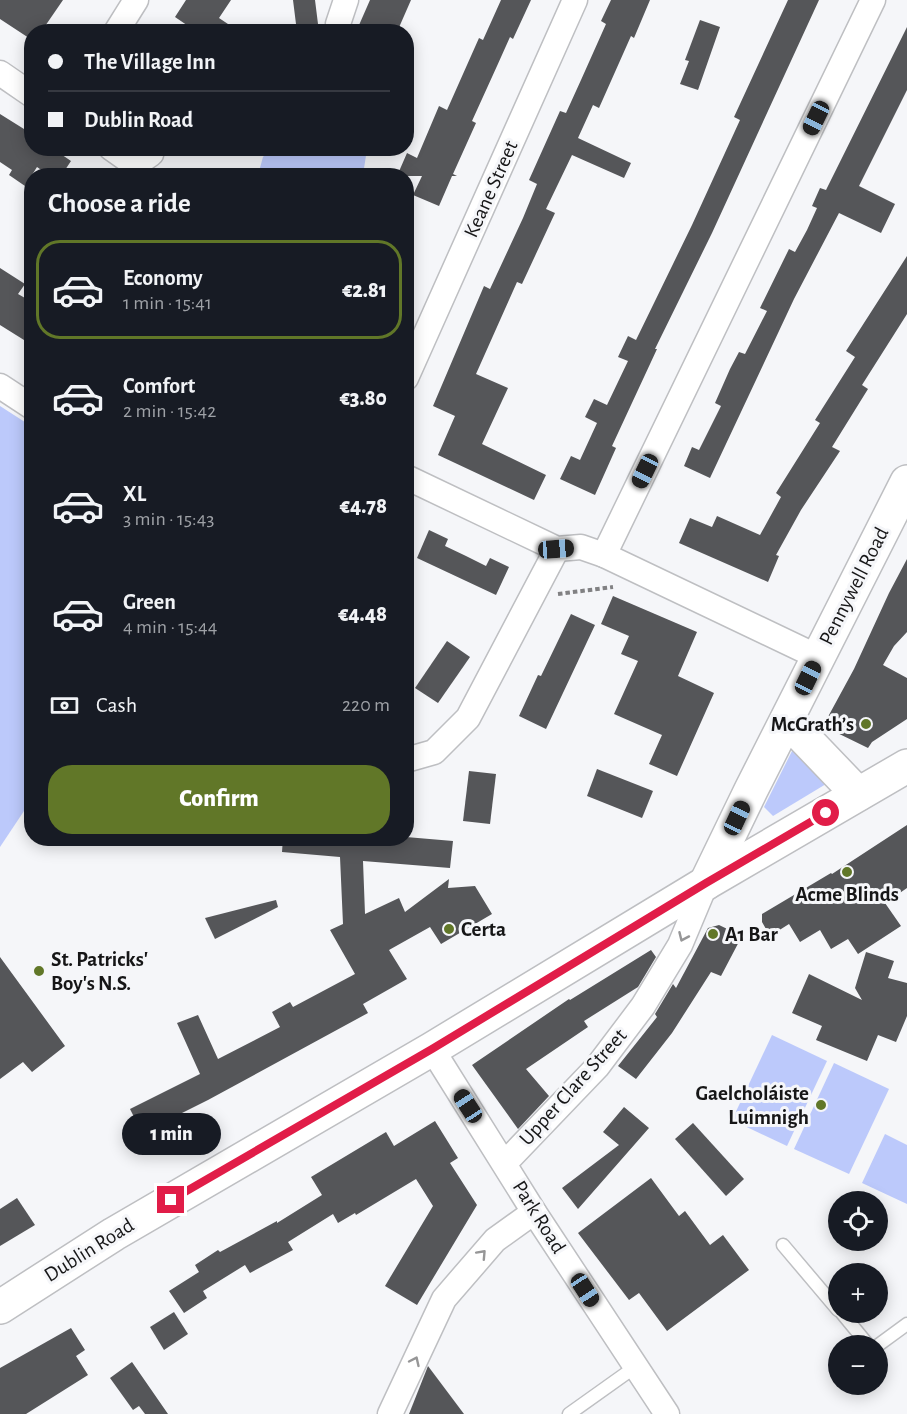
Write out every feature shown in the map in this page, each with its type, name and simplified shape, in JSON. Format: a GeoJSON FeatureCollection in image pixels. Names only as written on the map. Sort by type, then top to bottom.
{"type":"FeatureCollection","features":[{"type":"Feature","properties":{"kind":"main road","name":"Pennywell Road"},"geometry":{"type":"LineString","coordinates":[[706,883],[907,482]]}},
{"type":"Feature","properties":{"kind":"main road"},"geometry":{"type":"LineString","coordinates":[[787,720],[858,794]]}},
{"type":"Feature","properties":{"kind":"main road","name":"Dublin Road"},"geometry":{"type":"LineString","coordinates":[[0,1307],[124,1228],[432,1049],[706,883],[907,766]]}},
{"type":"Feature","properties":{"kind":"street"},"geometry":{"type":"LineString","coordinates":[[121,24],[137,0]]}},
{"type":"Feature","properties":{"kind":"street"},"geometry":{"type":"LineString","coordinates":[[137,0],[139,24]]}},
{"type":"Feature","properties":{"kind":"street"},"geometry":{"type":"LineString","coordinates":[[338,24],[346,0]]}},
{"type":"Feature","properties":{"kind":"street","name":"Keane Street"},"geometry":{"type":"LineString","coordinates":[[414,360],[575,0]]}},
{"type":"Feature","properties":{"kind":"street"},"geometry":{"type":"LineString","coordinates":[[604,555],[873,0]]}},
{"type":"Feature","properties":{"kind":"street"},"geometry":{"type":"LineString","coordinates":[[0,73],[24,90]]}},
{"type":"Feature","properties":{"kind":"street"},"geometry":{"type":"LineString","coordinates":[[122,156],[135,165],[148,156]]}},
{"type":"Feature","properties":{"kind":"street"},"geometry":{"type":"LineString","coordinates":[[0,386],[24,401]]}},
{"type":"Feature","properties":{"kind":"street"},"geometry":{"type":"LineString","coordinates":[[414,481],[556,549],[581,548],[604,555],[818,657]]}},
{"type":"Feature","properties":{"kind":"street"},"geometry":{"type":"LineString","coordinates":[[414,758],[434,752],[468,718],[556,549]]}},
{"type":"Feature","properties":{"kind":"street","name":"Upper Clare Street"},"geometry":{"type":"LineString","coordinates":[[505,1163],[597,1067],[643,1006],[680,945],[706,883]]}},
{"type":"Feature","properties":{"kind":"street","name":"Park Road"},"geometry":{"type":"LineString","coordinates":[[432,1049],[534,1212],[667,1414]]}},
{"type":"Feature","properties":{"kind":"street"},"geometry":{"type":"LineString","coordinates":[[390,1414],[444,1299],[495,1240],[534,1212]]}},
{"type":"Feature","properties":{"kind":"lane"},"geometry":{"type":"LineString","coordinates":[[783,1245],[828,1297]]}},
{"type":"Feature","properties":{"kind":"lane"},"geometry":{"type":"LineString","coordinates":[[850,1323],[860,1335]]}},
{"type":"Feature","properties":{"kind":"lane"},"geometry":{"type":"LineString","coordinates":[[888,1338],[907,1324]]}},
{"type":"Feature","properties":{"kind":"lane"},"geometry":{"type":"LineString","coordinates":[[569,1414],[635,1367]]}},
{"type":"Feature","properties":{"kind":"path"},"geometry":{"type":"LineString","coordinates":[[538,587],[556,595],[623,585],[637,580],[641,573]]}},
{"type":"Feature","properties":{"kind":"shaded area"},"geometry":{"type":"Polygon","coordinates":[[[366,156],[364,168],[260,168],[263,157],[366,156]]]}},
{"type":"Feature","properties":{"kind":"shaded area"},"geometry":{"type":"Polygon","coordinates":[[[0,406],[24,421],[24,811],[0,847],[0,406]]]}},
{"type":"Feature","properties":{"kind":"shaded area"},"geometry":{"type":"Polygon","coordinates":[[[793,749],[826,784],[773,816],[764,807],[793,749]]]}},
{"type":"Feature","properties":{"kind":"shaded area"},"geometry":{"type":"Polygon","coordinates":[[[772,1035],[827,1061],[787,1146],[732,1120],[772,1035]]]}},
{"type":"Feature","properties":{"kind":"shaded area"},"geometry":{"type":"Polygon","coordinates":[[[834,1063],[889,1089],[849,1174],[794,1149],[834,1063]]]}},
{"type":"Feature","properties":{"kind":"shaded area"},"geometry":{"type":"Polygon","coordinates":[[[885,1134],[907,1145],[907,1204],[888,1195],[888,1191],[879,1191],[862,1183],[885,1134]]]}},
{"type":"Feature","properties":{"kind":"building"},"geometry":{"type":"Polygon","coordinates":[[[0,0],[63,0],[46,24],[24,24],[24,35],[0,19],[0,0]]]}},
{"type":"Feature","properties":{"kind":"building"},"geometry":{"type":"Polygon","coordinates":[[[186,0],[231,0],[219,18],[228,24],[185,24],[175,17],[186,0]]]}},
{"type":"Feature","properties":{"kind":"building"},"geometry":{"type":"Polygon","coordinates":[[[293,0],[315,0],[318,24],[296,24],[293,0]]]}},
{"type":"Feature","properties":{"kind":"building"},"geometry":{"type":"Polygon","coordinates":[[[370,0],[411,0],[400,24],[360,24],[370,0]]]}},
{"type":"Feature","properties":{"kind":"building"},"geometry":{"type":"Polygon","coordinates":[[[501,0],[531,0],[513,39],[510,37],[472,121],[476,123],[453,174],[457,176],[452,176],[439,206],[414,195],[422,176],[414,176],[414,168],[400,168],[406,156],[417,158],[439,106],[447,110],[479,38],[483,40],[501,0]]]}},
{"type":"Feature","properties":{"kind":"building"},"geometry":{"type":"Polygon","coordinates":[[[611,0],[650,0],[634,38],[631,36],[599,108],[593,105],[578,138],[631,163],[624,178],[572,155],[546,209],[555,213],[522,284],[517,282],[476,374],[508,388],[482,444],[546,475],[534,500],[438,455],[455,416],[433,406],[484,286],[490,289],[523,218],[537,184],[529,180],[560,111],[566,113],[606,24],[601,21],[611,0]]]}},
{"type":"Feature","properties":{"kind":"building"},"geometry":{"type":"Polygon","coordinates":[[[788,0],[819,0],[712,233],[655,349],[657,349],[612,446],[616,448],[595,495],[560,479],[571,456],[580,460],[597,423],[585,417],[594,399],[607,405],[628,361],[618,357],[628,336],[636,340],[692,225],[740,120],[734,117],[788,0]]]}},
{"type":"Feature","properties":{"kind":"building"},"geometry":{"type":"Polygon","coordinates":[[[700,20],[720,27],[698,90],[680,84],[689,61],[685,60],[700,20]]]}},
{"type":"Feature","properties":{"kind":"building"},"geometry":{"type":"Polygon","coordinates":[[[907,27],[907,90],[859,186],[895,204],[881,233],[839,213],[794,299],[710,478],[684,466],[692,447],[699,450],[721,406],[715,403],[730,369],[739,352],[745,354],[767,311],[760,308],[789,249],[795,252],[807,230],[817,208],[812,206],[820,188],[826,190],[907,27]]]}},
{"type":"Feature","properties":{"kind":"building"},"geometry":{"type":"Polygon","coordinates":[[[0,114],[24,129],[24,156],[64,156],[71,161],[66,168],[24,168],[24,185],[9,175],[12,170],[0,162],[0,114]]]}},
{"type":"Feature","properties":{"kind":"building"},"geometry":{"type":"Polygon","coordinates":[[[907,256],[907,314],[862,385],[868,389],[832,447],[840,451],[801,510],[776,555],[779,556],[768,582],[679,543],[690,518],[712,527],[717,516],[760,535],[781,497],[776,493],[820,423],[815,420],[855,357],[846,351],[907,256]]]}},
{"type":"Feature","properties":{"kind":"building"},"geometry":{"type":"Polygon","coordinates":[[[0,268],[24,283],[18,294],[24,297],[24,340],[0,325],[0,268]]]}},
{"type":"Feature","properties":{"kind":"building"},"geometry":{"type":"Polygon","coordinates":[[[429,530],[448,539],[445,546],[486,566],[490,558],[509,567],[496,595],[417,558],[429,530]]]}},
{"type":"Feature","properties":{"kind":"building"},"geometry":{"type":"Polygon","coordinates":[[[907,559],[907,632],[894,646],[883,665],[907,678],[907,719],[872,742],[868,748],[823,726],[854,669],[907,559]]]}},
{"type":"Feature","properties":{"kind":"building"},"geometry":{"type":"Polygon","coordinates":[[[613,596],[697,632],[678,676],[714,693],[677,776],[649,764],[662,735],[614,714],[638,661],[621,654],[629,636],[601,624],[613,596]]]}},
{"type":"Feature","properties":{"kind":"building"},"geometry":{"type":"Polygon","coordinates":[[[571,614],[595,625],[546,729],[519,716],[571,614]]]}},
{"type":"Feature","properties":{"kind":"building"},"geometry":{"type":"Polygon","coordinates":[[[447,641],[470,657],[438,703],[415,688],[447,641]]]}},
{"type":"Feature","properties":{"kind":"building"},"geometry":{"type":"Polygon","coordinates":[[[597,769],[653,791],[642,818],[587,796],[597,769]]]}},
{"type":"Feature","properties":{"kind":"building"},"geometry":{"type":"Polygon","coordinates":[[[469,771],[496,774],[490,824],[463,821],[469,771]]]}},
{"type":"Feature","properties":{"kind":"building"},"geometry":{"type":"Polygon","coordinates":[[[907,825],[907,888],[885,903],[901,926],[858,954],[848,939],[831,949],[820,930],[800,942],[789,924],[770,936],[762,922],[762,914],[832,874],[907,825]]]}},
{"type":"Feature","properties":{"kind":"building"},"geometry":{"type":"Polygon","coordinates":[[[414,838],[453,841],[450,868],[363,861],[365,914],[399,898],[405,912],[449,879],[448,888],[475,886],[492,914],[441,944],[430,927],[389,950],[407,979],[363,1004],[368,1013],[208,1100],[142,1133],[130,1109],[200,1074],[177,1023],[198,1015],[218,1059],[280,1027],[272,1012],[290,1002],[293,1007],[355,974],[330,930],[343,924],[340,857],[282,852],[282,846],[414,846],[414,838]]]}},
{"type":"Feature","properties":{"kind":"building"},"geometry":{"type":"Polygon","coordinates":[[[276,900],[278,907],[215,939],[205,918],[276,900]]]}},
{"type":"Feature","properties":{"kind":"building"},"geometry":{"type":"Polygon","coordinates":[[[719,925],[742,936],[721,976],[711,972],[672,1033],[636,1079],[618,1066],[657,1017],[655,1014],[673,984],[676,988],[708,928],[719,925]]]}},
{"type":"Feature","properties":{"kind":"building"},"geometry":{"type":"Polygon","coordinates":[[[651,950],[656,957],[638,987],[584,1021],[588,1027],[526,1069],[549,1096],[518,1129],[472,1065],[569,999],[651,950]]]}},
{"type":"Feature","properties":{"kind":"building"},"geometry":{"type":"Polygon","coordinates":[[[866,952],[894,961],[888,978],[907,983],[907,1016],[896,1042],[878,1035],[867,1061],[816,1040],[822,1026],[792,1013],[809,974],[862,1000],[855,988],[866,952]]]}},
{"type":"Feature","properties":{"kind":"building"},"geometry":{"type":"Polygon","coordinates":[[[0,957],[65,1046],[32,1072],[23,1062],[0,1079],[0,957]]]}},
{"type":"Feature","properties":{"kind":"building"},"geometry":{"type":"Polygon","coordinates":[[[624,1107],[649,1128],[578,1209],[562,1188],[619,1145],[603,1132],[624,1107]]]}},
{"type":"Feature","properties":{"kind":"building"},"geometry":{"type":"Polygon","coordinates":[[[435,1121],[458,1158],[450,1163],[477,1205],[417,1305],[385,1286],[433,1206],[416,1179],[356,1215],[355,1213],[338,1223],[333,1214],[288,1242],[293,1250],[250,1273],[245,1265],[203,1291],[207,1298],[184,1313],[169,1291],[199,1272],[195,1265],[218,1250],[220,1252],[277,1221],[277,1223],[322,1195],[311,1177],[386,1132],[394,1146],[435,1121]]]}},
{"type":"Feature","properties":{"kind":"building"},"geometry":{"type":"Polygon","coordinates":[[[693,1123],[744,1179],[726,1196],[675,1139],[693,1123]]]}},
{"type":"Feature","properties":{"kind":"building"},"geometry":{"type":"Polygon","coordinates":[[[651,1178],[679,1216],[685,1211],[710,1245],[723,1235],[749,1270],[667,1331],[639,1293],[629,1300],[578,1233],[651,1178]]]}},
{"type":"Feature","properties":{"kind":"building"},"geometry":{"type":"Polygon","coordinates":[[[17,1198],[35,1225],[0,1246],[0,1209],[17,1198]]]}},
{"type":"Feature","properties":{"kind":"building"},"geometry":{"type":"Polygon","coordinates":[[[174,1312],[188,1334],[164,1350],[150,1327],[174,1312]]]}},
{"type":"Feature","properties":{"kind":"building"},"geometry":{"type":"Polygon","coordinates":[[[71,1328],[85,1350],[76,1356],[88,1375],[26,1414],[0,1414],[0,1368],[71,1328]]]}},
{"type":"Feature","properties":{"kind":"building"},"geometry":{"type":"Polygon","coordinates":[[[132,1362],[168,1414],[145,1414],[139,1406],[133,1410],[110,1378],[132,1362]]]}},
{"type":"Feature","properties":{"kind":"building"},"geometry":{"type":"Polygon","coordinates":[[[428,1366],[464,1414],[409,1414],[428,1366]]]}},
{"type":"Feature","properties":{"kind":"place","name":"McGrath’s"},"geometry":{"type":"Point","coordinates":[866,724]}},
{"type":"Feature","properties":{"kind":"place","name":"Acme Blinds"},"geometry":{"type":"Point","coordinates":[847,872]}},
{"type":"Feature","properties":{"kind":"place","name":"Certa"},"geometry":{"type":"Point","coordinates":[449,929]}},
{"type":"Feature","properties":{"kind":"place","name":"A1 Bar"},"geometry":{"type":"Point","coordinates":[713,934]}},
{"type":"Feature","properties":{"kind":"place","name":"St. Patricks' Boy's N.S."},"geometry":{"type":"Point","coordinates":[39,971]}},
{"type":"Feature","properties":{"kind":"place","name":"Gaelcholáiste Luimnigh"},"geometry":{"type":"Point","coordinates":[821,1105]}},
{"type":"Feature","properties":{"kind":"route"},"geometry":{"type":"LineString","coordinates":[[171,1200],[432,1049],[826,813]]}}]}
